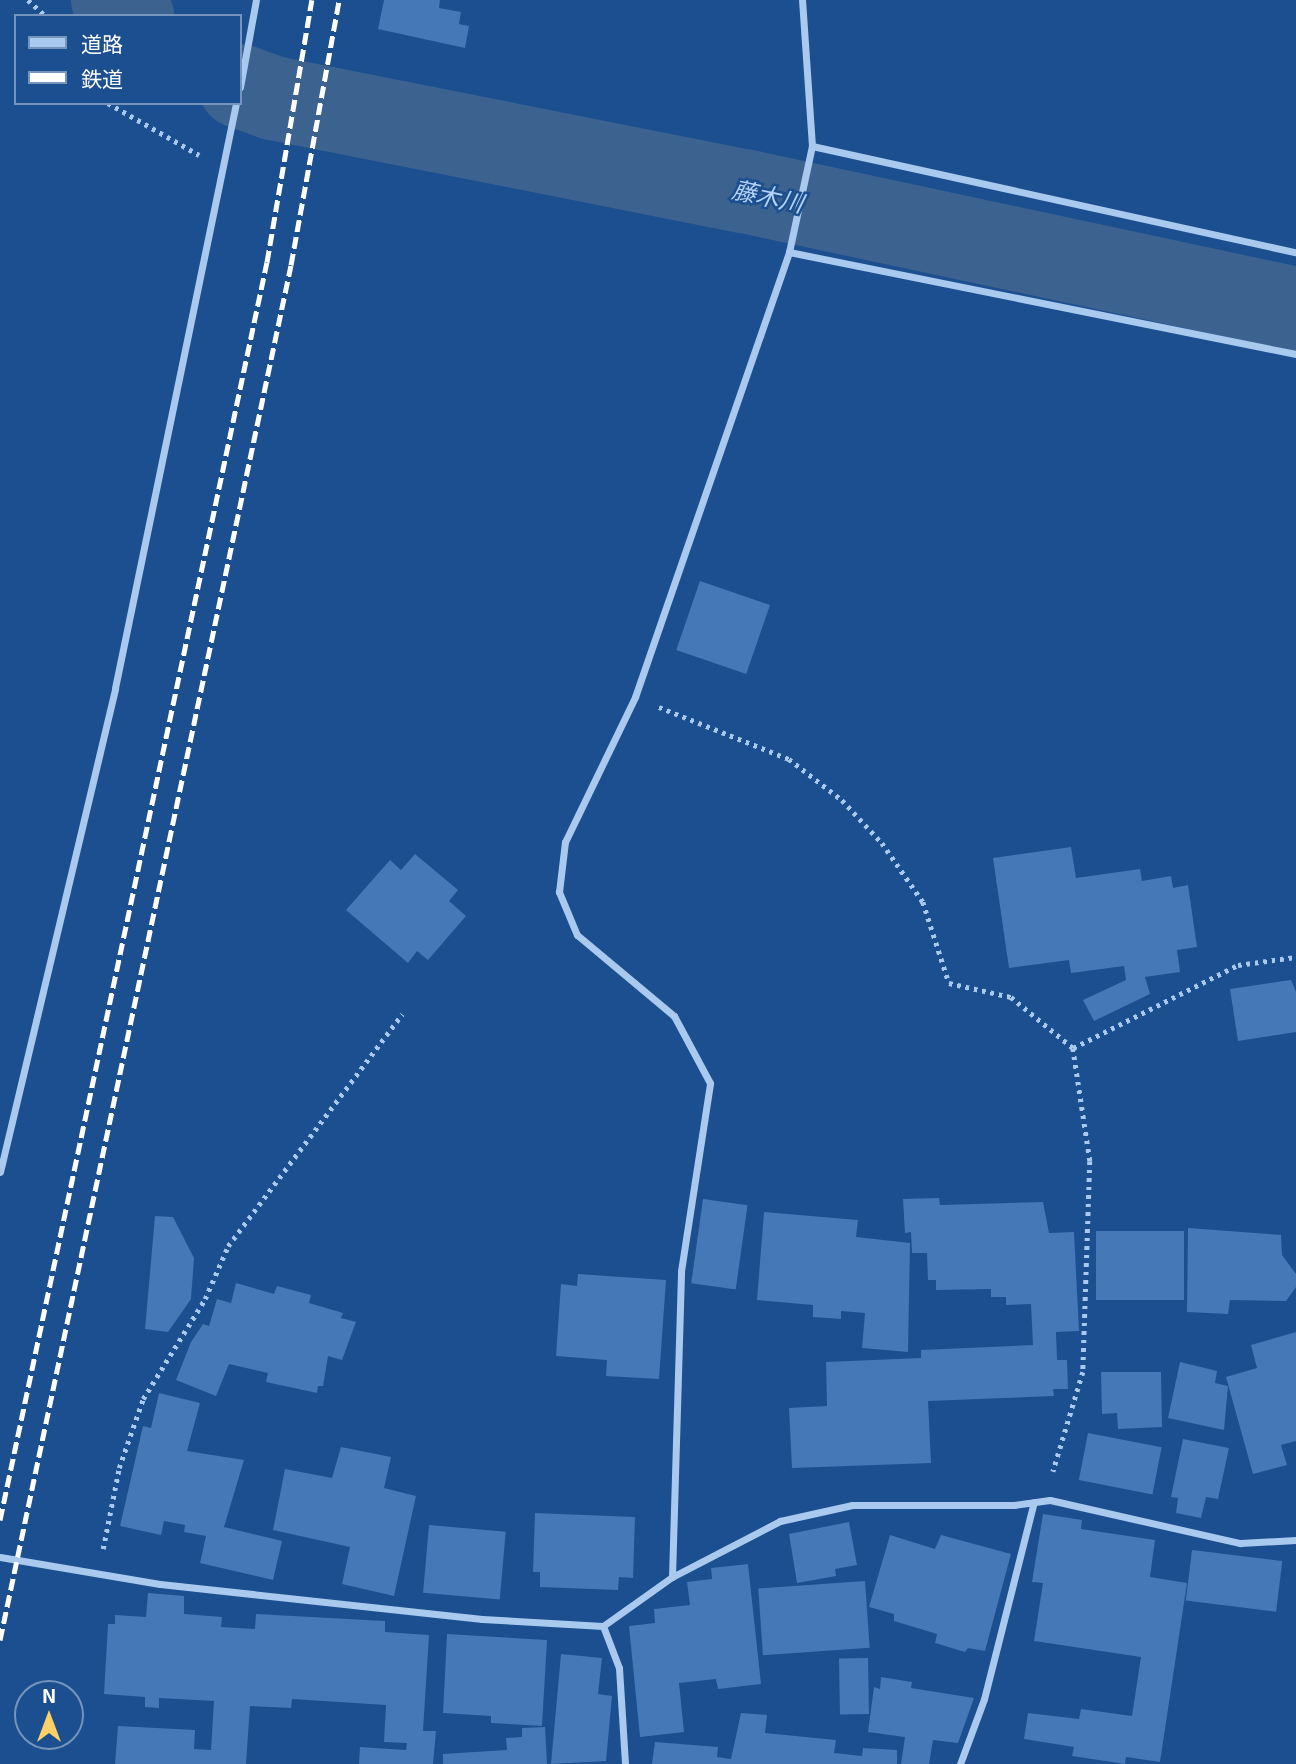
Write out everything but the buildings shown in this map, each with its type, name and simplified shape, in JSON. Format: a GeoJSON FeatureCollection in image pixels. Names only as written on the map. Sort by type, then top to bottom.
{"type":"FeatureCollection","features":[{"type":"Feature","properties":{"kind":"street"},"geometry":{"type":"LineString","coordinates":[[242,77],[256,0]]}},
{"type":"Feature","properties":{"kind":"street"},"geometry":{"type":"LineString","coordinates":[[672,1577],[681,1271],[710,1083],[674,1016],[577,935],[559,892],[565,842],[635,697],[789,252],[811,146],[802,0]]}},
{"type":"Feature","properties":{"kind":"street"},"geometry":{"type":"LineString","coordinates":[[0,1172],[115,688],[236,105]]}},
{"type":"Feature","properties":{"kind":"street"},"geometry":{"type":"LineString","coordinates":[[811,146],[1296,252]]}},
{"type":"Feature","properties":{"kind":"street"},"geometry":{"type":"LineString","coordinates":[[789,252],[1296,354]]}},
{"type":"Feature","properties":{"kind":"street"},"geometry":{"type":"LineString","coordinates":[[0,1557],[97,1573],[443,1615],[603,1626],[672,1577],[780,1521],[827,1509],[878,1503],[1044,1501],[1240,1543],[1296,1540]]}},
{"type":"Feature","properties":{"kind":"street"},"geometry":{"type":"LineString","coordinates":[[960,1764],[984,1699],[1034,1502]]}},
{"type":"Feature","properties":{"kind":"street"},"geometry":{"type":"LineString","coordinates":[[603,1626],[620,1668],[625,1764]]}},
{"type":"Feature","properties":{"kind":"path"},"geometry":{"type":"LineString","coordinates":[[28,0],[44,14]]}},
{"type":"Feature","properties":{"kind":"path"},"geometry":{"type":"LineString","coordinates":[[112,105],[224,169]]}},
{"type":"Feature","properties":{"kind":"path"},"geometry":{"type":"LineString","coordinates":[[635,697],[789,759],[842,800],[882,843],[923,902],[949,983],[1011,997],[1073,1048],[1090,1161],[1083,1372],[1044,1501]]}},
{"type":"Feature","properties":{"kind":"path"},"geometry":{"type":"LineString","coordinates":[[1073,1048],[1238,965],[1296,957]]}},
{"type":"Feature","properties":{"kind":"path"},"geometry":{"type":"LineString","coordinates":[[97,1573],[119,1468],[143,1399],[205,1299],[228,1246],[402,1014]]}},
{"type":"Feature","properties":{"kind":"waterway","name":"藤木川"},"geometry":{"type":"LineString","coordinates":[[113,0],[130,14]]}},
{"type":"Feature","properties":{"kind":"waterway","name":"藤木川"},"geometry":{"type":"LineString","coordinates":[[242,87],[273,98],[744,191],[1296,309]]}},
{"type":"Feature","properties":{"kind":"railway"},"geometry":{"type":"LineString","coordinates":[[0,1520],[267,262],[312,0]]}},
{"type":"Feature","properties":{"kind":"railway"},"geometry":{"type":"LineString","coordinates":[[0,1640],[291,265],[339,0]]}}]}
